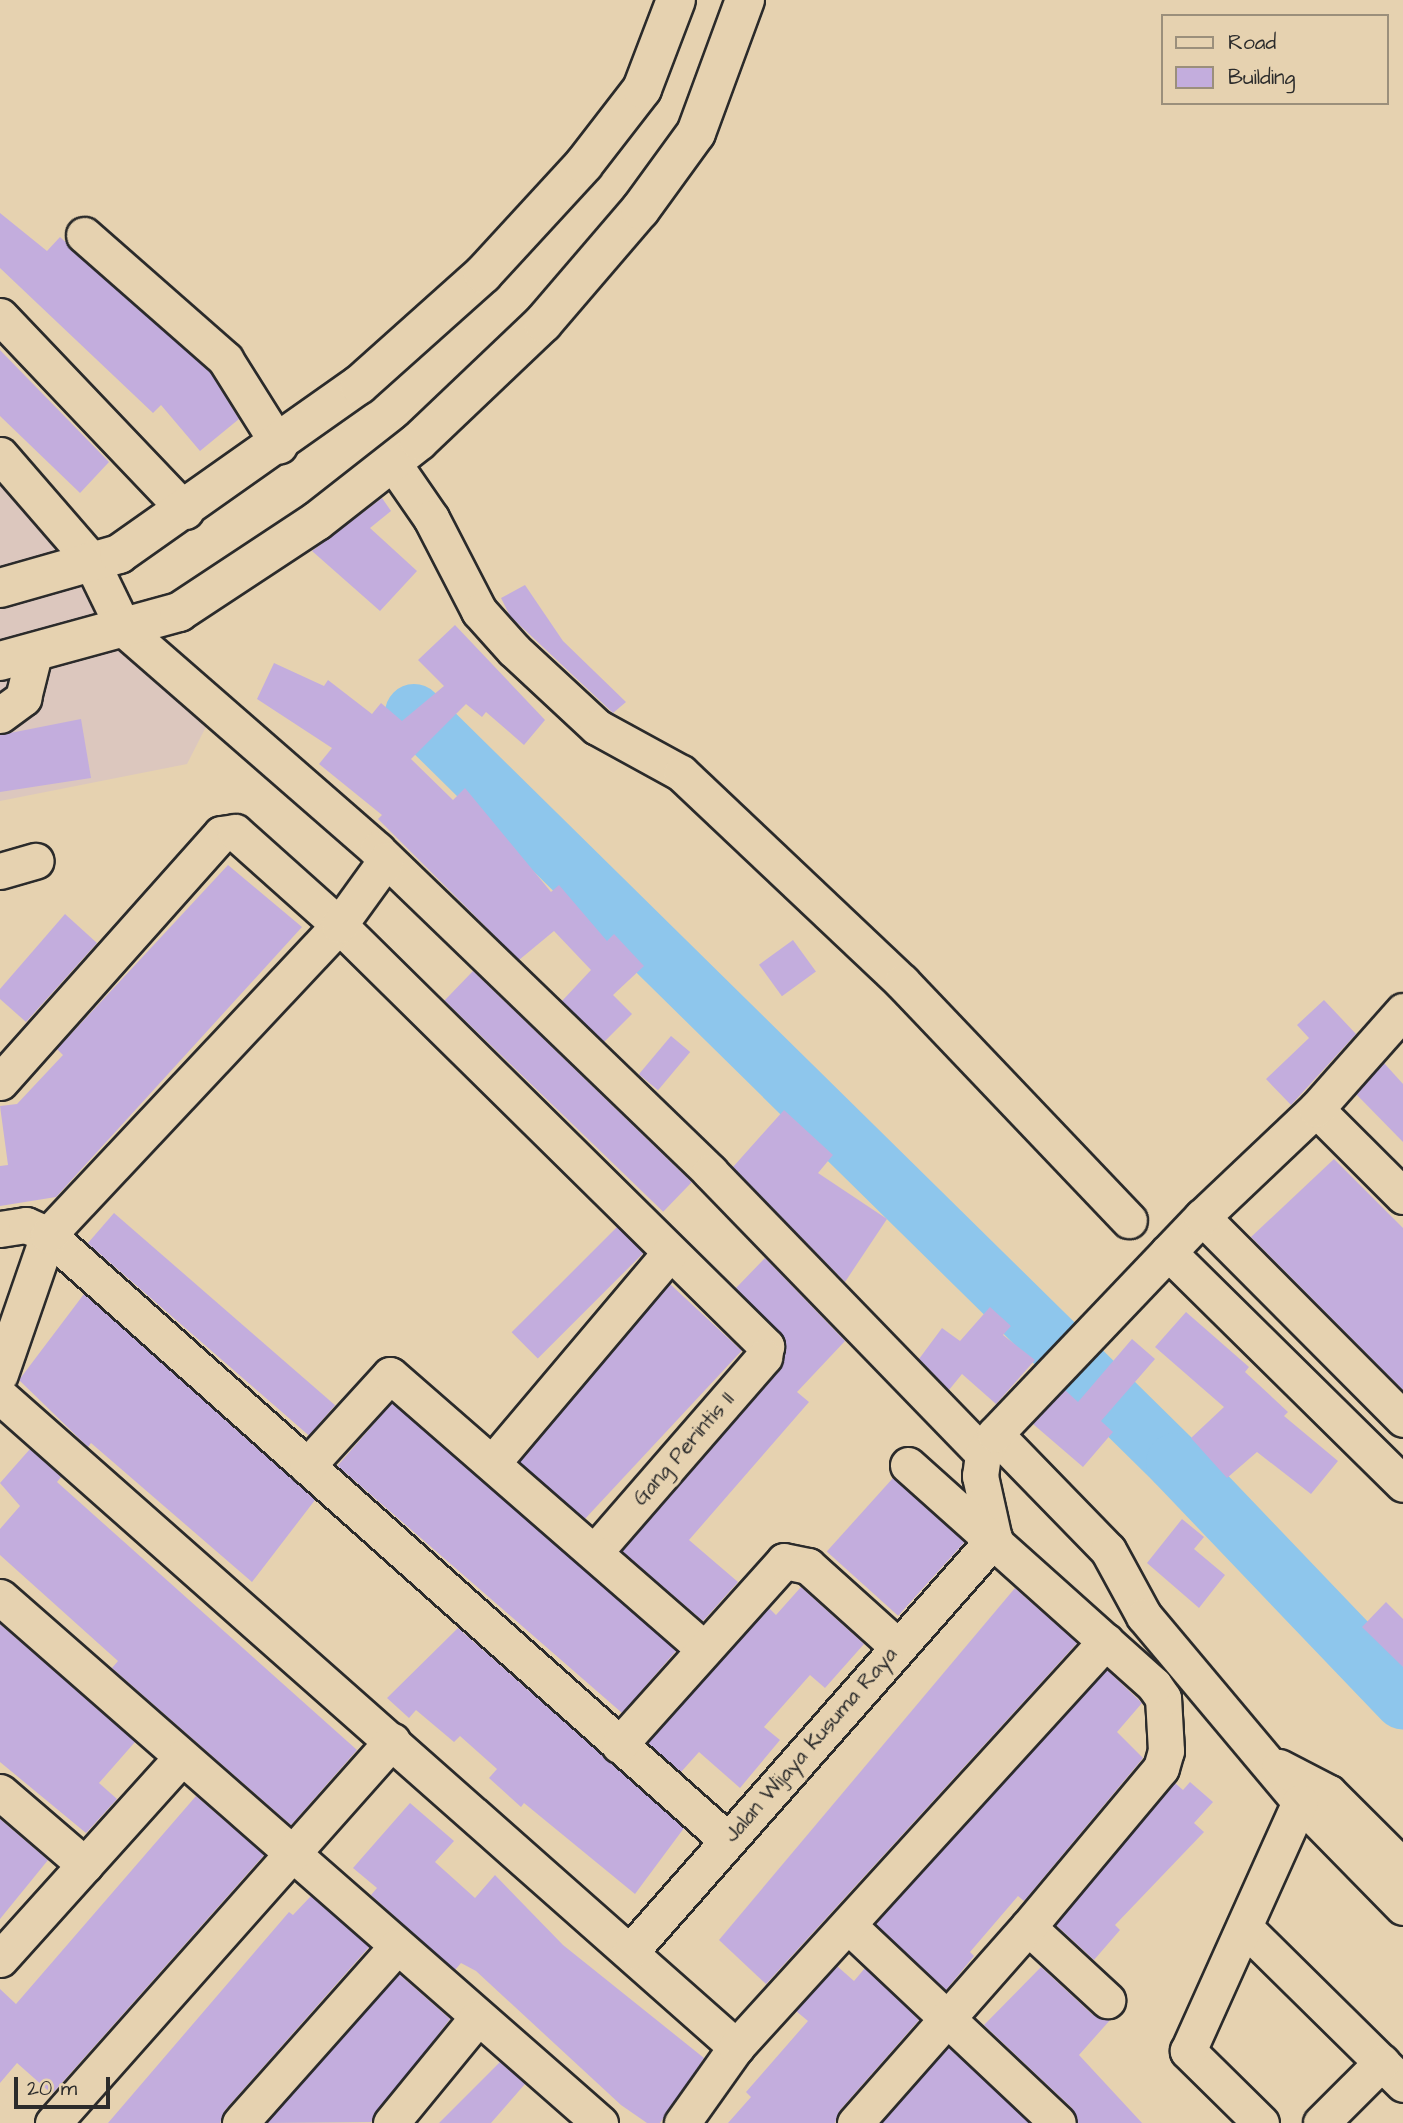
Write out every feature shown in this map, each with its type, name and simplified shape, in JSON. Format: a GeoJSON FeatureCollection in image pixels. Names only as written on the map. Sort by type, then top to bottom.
{"type":"FeatureCollection","features":[{"type":"Feature","properties":{"kind":"street"},"geometry":{"type":"LineString","coordinates":[[0,588],[90,559],[118,554],[186,511],[359,385],[483,274],[584,164],[642,89],[676,0]]}},
{"type":"Feature","properties":{"kind":"street"},"geometry":{"type":"LineString","coordinates":[[0,715],[23,698],[18,656],[124,629],[211,594],[393,463],[543,323],[640,210],[696,134],[745,0]]}},
{"type":"Feature","properties":{"kind":"street"},"geometry":{"type":"LineString","coordinates":[[83,235],[225,359],[279,445]]}},
{"type":"Feature","properties":{"kind":"street"},"geometry":{"type":"LineString","coordinates":[[0,316],[186,511]]}},
{"type":"Feature","properties":{"kind":"street"},"geometry":{"type":"LineString","coordinates":[[0,456],[90,559],[124,629],[386,860],[989,1444],[1108,1550],[1144,1616],[1300,1802],[1403,1907]]}},
{"type":"Feature","properties":{"kind":"street"},"geometry":{"type":"LineString","coordinates":[[393,463],[431,518],[479,611],[513,650],[597,727],[681,773],[902,982],[1129,1220]]}},
{"type":"Feature","properties":{"kind":"street"},"geometry":{"type":"LineString","coordinates":[[0,1082],[228,830],[339,925],[668,1255],[494,1461]]}},
{"type":"Feature","properties":{"kind":"street"},"geometry":{"type":"LineString","coordinates":[[0,1374],[48,1235],[339,925],[386,860]]}},
{"type":"Feature","properties":{"kind":"street"},"geometry":{"type":"LineString","coordinates":[[0,871],[36,861]]}},
{"type":"Feature","properties":{"kind":"street"},"geometry":{"type":"LineString","coordinates":[[994,1539],[981,1496],[989,1444],[1202,1217],[1316,1109],[1403,1011]]}},
{"type":"Feature","properties":{"kind":"street"},"geometry":{"type":"LineString","coordinates":[[1316,1109],[1403,1196]]}},
{"type":"Feature","properties":{"kind":"street"},"geometry":{"type":"LineString","coordinates":[[1202,1217],[1403,1419]]}},
{"type":"Feature","properties":{"kind":"street"},"geometry":{"type":"LineString","coordinates":[[0,1229],[26,1225],[48,1235],[727,1840]]}},
{"type":"Feature","properties":{"kind":"street"},"geometry":{"type":"LineString","coordinates":[[1168,1252],[1403,1484]]}},
{"type":"Feature","properties":{"kind":"street","name":"Gang Perintis II"},"geometry":{"type":"LineString","coordinates":[[597,1549],[764,1357],[766,1346],[668,1255]]}},
{"type":"Feature","properties":{"kind":"street"},"geometry":{"type":"LineString","coordinates":[[307,1466],[390,1375],[597,1549],[702,1647]]}},
{"type":"Feature","properties":{"kind":"street"},"geometry":{"type":"LineString","coordinates":[[0,1396],[736,2047]]}},
{"type":"Feature","properties":{"kind":"street"},"geometry":{"type":"LineString","coordinates":[[856,2123],[1028,1927],[1161,1768],[1166,1751],[1163,1698],[994,1539],[908,1465]]}},
{"type":"Feature","properties":{"kind":"street","name":"Jalan Wijaya Kusuma Raya"},"geometry":{"type":"LineString","coordinates":[[630,1952],[994,1539]]}},
{"type":"Feature","properties":{"kind":"street"},"geometry":{"type":"LineString","coordinates":[[619,1745],[702,1647],[784,1561],[798,1560],[897,1646]]}},
{"type":"Feature","properties":{"kind":"street"},"geometry":{"type":"LineString","coordinates":[[0,1597],[396,1947],[582,2117]]}},
{"type":"Feature","properties":{"kind":"street"},"geometry":{"type":"LineString","coordinates":[[682,2123],[736,2047],[851,1928],[1106,1642]]}},
{"type":"Feature","properties":{"kind":"street"},"geometry":{"type":"LineString","coordinates":[[53,2123],[392,1741]]}},
{"type":"Feature","properties":{"kind":"street"},"geometry":{"type":"LineString","coordinates":[[0,1959],[181,1758]]}},
{"type":"Feature","properties":{"kind":"street"},"geometry":{"type":"LineString","coordinates":[[1269,1762],[1329,1793],[1403,1867]]}},
{"type":"Feature","properties":{"kind":"street"},"geometry":{"type":"LineString","coordinates":[[0,1792],[85,1865]]}},
{"type":"Feature","properties":{"kind":"street"},"geometry":{"type":"LineString","coordinates":[[1247,2118],[1188,2051],[1300,1802]]}},
{"type":"Feature","properties":{"kind":"street"},"geometry":{"type":"LineString","coordinates":[[1028,1927],[1107,2000]]}},
{"type":"Feature","properties":{"kind":"street"},"geometry":{"type":"LineString","coordinates":[[851,1928],[1058,2123]]}},
{"type":"Feature","properties":{"kind":"street"},"geometry":{"type":"LineString","coordinates":[[1245,1928],[1392,2073],[1321,2123]]}},
{"type":"Feature","properties":{"kind":"street"},"geometry":{"type":"LineString","coordinates":[[240,2123],[396,1947]]}},
{"type":"Feature","properties":{"kind":"street"},"geometry":{"type":"LineString","coordinates":[[391,2123],[476,2019]]}},
{"type":"Feature","properties":{"kind":"shaded area"},"geometry":{"type":"Polygon","coordinates":[[[0,468],[215,709],[187,764],[0,801],[0,468]]]}},
{"type":"Feature","properties":{"kind":"building"},"geometry":{"type":"Polygon","coordinates":[[[0,213],[47,251],[60,237],[210,372],[239,419],[200,451],[161,405],[153,413],[0,268],[0,213]]]}},
{"type":"Feature","properties":{"kind":"building"},"geometry":{"type":"Polygon","coordinates":[[[0,350],[109,462],[80,493],[0,416],[0,350]]]}},
{"type":"Feature","properties":{"kind":"building"},"geometry":{"type":"Polygon","coordinates":[[[382,498],[391,511],[370,528],[417,571],[380,611],[312,551],[382,498]]]}},
{"type":"Feature","properties":{"kind":"building"},"geometry":{"type":"Polygon","coordinates":[[[525,585],[563,641],[626,702],[613,713],[510,616],[501,598],[525,585]]]}},
{"type":"Feature","properties":{"kind":"building"},"geometry":{"type":"Polygon","coordinates":[[[455,625],[545,720],[524,745],[486,712],[482,717],[466,704],[411,759],[453,800],[465,788],[551,892],[559,885],[607,941],[614,934],[644,966],[613,995],[632,1014],[604,1042],[562,1001],[591,970],[554,931],[519,960],[378,819],[382,815],[319,764],[332,748],[257,699],[274,663],[324,686],[328,680],[372,714],[381,703],[402,721],[444,686],[418,660],[455,625]]]}},
{"type":"Feature","properties":{"kind":"building"},"geometry":{"type":"Polygon","coordinates":[[[81,719],[91,778],[0,792],[0,735],[81,719]]]}},
{"type":"Feature","properties":{"kind":"building"},"geometry":{"type":"Polygon","coordinates":[[[228,865],[302,927],[56,1197],[0,1206],[0,1166],[8,1165],[0,1106],[17,1104],[63,1055],[57,1049],[228,865]]]}},
{"type":"Feature","properties":{"kind":"building"},"geometry":{"type":"Polygon","coordinates":[[[65,914],[97,943],[26,1022],[0,999],[0,989],[65,914]]]}},
{"type":"Feature","properties":{"kind":"building"},"geometry":{"type":"Polygon","coordinates":[[[793,940],[816,972],[782,996],[759,965],[793,940]]]}},
{"type":"Feature","properties":{"kind":"building"},"geometry":{"type":"Polygon","coordinates":[[[473,971],[692,1182],[663,1212],[445,1000],[473,971]]]}},
{"type":"Feature","properties":{"kind":"building"},"geometry":{"type":"Polygon","coordinates":[[[1324,1000],[1356,1034],[1291,1105],[1266,1079],[1309,1038],[1297,1025],[1324,1000]]]}},
{"type":"Feature","properties":{"kind":"building"},"geometry":{"type":"Polygon","coordinates":[[[671,1036],[690,1052],[658,1090],[639,1074],[671,1036]]]}},
{"type":"Feature","properties":{"kind":"building"},"geometry":{"type":"Polygon","coordinates":[[[1384,1063],[1403,1084],[1403,1142],[1356,1094],[1384,1063]]]}},
{"type":"Feature","properties":{"kind":"building"},"geometry":{"type":"Polygon","coordinates":[[[784,1110],[833,1155],[818,1173],[887,1219],[845,1282],[733,1167],[784,1110]]]}},
{"type":"Feature","properties":{"kind":"building"},"geometry":{"type":"Polygon","coordinates":[[[1334,1159],[1403,1228],[1403,1390],[1251,1237],[1334,1159]]]}},
{"type":"Feature","properties":{"kind":"building"},"geometry":{"type":"Polygon","coordinates":[[[114,1213],[335,1405],[309,1435],[88,1243],[114,1213]]]}},
{"type":"Feature","properties":{"kind":"building"},"geometry":{"type":"Polygon","coordinates":[[[617,1227],[643,1253],[538,1359],[512,1332],[617,1227]]]}},
{"type":"Feature","properties":{"kind":"building"},"geometry":{"type":"Polygon","coordinates":[[[765,1258],[845,1341],[797,1392],[809,1402],[689,1540],[738,1582],[703,1621],[622,1551],[780,1370],[785,1339],[736,1288],[765,1258]]]}},
{"type":"Feature","properties":{"kind":"building"},"geometry":{"type":"Polygon","coordinates":[[[670,1284],[742,1351],[583,1521],[511,1454],[670,1284]]]}},
{"type":"Feature","properties":{"kind":"building"},"geometry":{"type":"Polygon","coordinates":[[[84,1294],[315,1500],[252,1582],[91,1443],[88,1447],[19,1380],[84,1294]]]}},
{"type":"Feature","properties":{"kind":"building"},"geometry":{"type":"Polygon","coordinates":[[[990,1307],[1011,1326],[1003,1335],[1035,1360],[996,1404],[962,1374],[949,1390],[919,1359],[942,1328],[960,1341],[990,1307]]]}},
{"type":"Feature","properties":{"kind":"building"},"geometry":{"type":"Polygon","coordinates":[[[1186,1312],[1249,1367],[1245,1372],[1288,1412],[1284,1416],[1338,1461],[1311,1494],[1257,1452],[1227,1478],[1191,1438],[1224,1407],[1155,1347],[1186,1312]]]}},
{"type":"Feature","properties":{"kind":"building"},"geometry":{"type":"Polygon","coordinates":[[[1132,1339],[1155,1359],[1101,1421],[1113,1432],[1083,1467],[1033,1424],[1065,1390],[1078,1402],[1132,1339]]]}},
{"type":"Feature","properties":{"kind":"building"},"geometry":{"type":"Polygon","coordinates":[[[392,1403],[677,1650],[622,1713],[338,1466],[392,1403]]]}},
{"type":"Feature","properties":{"kind":"building"},"geometry":{"type":"Polygon","coordinates":[[[30,1449],[61,1477],[57,1482],[357,1750],[291,1825],[112,1668],[118,1661],[0,1555],[0,1529],[20,1506],[0,1483],[30,1449]]]}},
{"type":"Feature","properties":{"kind":"building"},"geometry":{"type":"Polygon","coordinates":[[[893,1478],[964,1542],[898,1616],[827,1552],[893,1478]]]}},
{"type":"Feature","properties":{"kind":"building"},"geometry":{"type":"Polygon","coordinates":[[[1182,1519],[1204,1537],[1194,1549],[1225,1575],[1199,1608],[1147,1563],[1182,1519]]]}},
{"type":"Feature","properties":{"kind":"building"},"geometry":{"type":"Polygon","coordinates":[[[801,1587],[864,1644],[825,1688],[810,1675],[764,1727],[780,1740],[740,1788],[699,1752],[681,1772],[648,1743],[769,1608],[776,1615],[801,1587]]]}},
{"type":"Feature","properties":{"kind":"building"},"geometry":{"type":"Polygon","coordinates":[[[1015,1588],[1077,1643],[766,1984],[719,1940],[1015,1588]]]}},
{"type":"Feature","properties":{"kind":"building"},"geometry":{"type":"Polygon","coordinates":[[[1386,1602],[1403,1619],[1403,1667],[1362,1627],[1386,1602]]]}},
{"type":"Feature","properties":{"kind":"building"},"geometry":{"type":"Polygon","coordinates":[[[0,1624],[135,1742],[99,1783],[117,1799],[86,1833],[0,1762],[0,1624]]]}},
{"type":"Feature","properties":{"kind":"building"},"geometry":{"type":"Polygon","coordinates":[[[458,1628],[684,1828],[635,1894],[524,1803],[521,1807],[489,1778],[497,1769],[460,1736],[454,1742],[416,1710],[409,1718],[387,1698],[458,1628]]]}},
{"type":"Feature","properties":{"kind":"building"},"geometry":{"type":"Polygon","coordinates":[[[1107,1670],[1142,1703],[1117,1732],[1143,1758],[1024,1901],[1018,1896],[970,1952],[974,1956],[946,1990],[876,1924],[1107,1670]]]}},
{"type":"Feature","properties":{"kind":"building"},"geometry":{"type":"Polygon","coordinates":[[[1190,1782],[1213,1802],[1194,1823],[1204,1832],[1115,1925],[1120,1930],[1094,1960],[1056,1925],[1175,1783],[1183,1790],[1190,1782]]]}},
{"type":"Feature","properties":{"kind":"building"},"geometry":{"type":"Polygon","coordinates":[[[196,1796],[264,1855],[52,2094],[17,2063],[0,2083],[0,1989],[16,2004],[196,1796]]]}},
{"type":"Feature","properties":{"kind":"building"},"geometry":{"type":"Polygon","coordinates":[[[410,1803],[454,1841],[435,1862],[475,1898],[495,1875],[563,1945],[704,2058],[660,2123],[647,2123],[621,2105],[476,1971],[461,1963],[455,1970],[371,1895],[377,1888],[353,1868],[410,1803]]]}},
{"type":"Feature","properties":{"kind":"building"},"geometry":{"type":"Polygon","coordinates":[[[0,1819],[48,1860],[0,1919],[0,1819]]]}},
{"type":"Feature","properties":{"kind":"building"},"geometry":{"type":"Polygon","coordinates":[[[311,1896],[369,1947],[225,2110],[220,2123],[108,2123],[289,1912],[293,1915],[311,1896]]]}},
{"type":"Feature","properties":{"kind":"building"},"geometry":{"type":"Polygon","coordinates":[[[837,1966],[854,1981],[865,1968],[919,2020],[840,2110],[835,2123],[728,2123],[751,2097],[746,2092],[808,2021],[796,2011],[837,1966]]]}},
{"type":"Feature","properties":{"kind":"building"},"geometry":{"type":"Polygon","coordinates":[[[1041,1967],[1093,2015],[1111,2019],[1079,2055],[1142,2123],[1078,2123],[1072,2108],[984,2025],[1041,1967]]]}},
{"type":"Feature","properties":{"kind":"building"},"geometry":{"type":"Polygon","coordinates":[[[399,1974],[450,2019],[371,2122],[267,2123],[399,1974]]]}},
{"type":"Feature","properties":{"kind":"building"},"geometry":{"type":"Polygon","coordinates":[[[948,2047],[1029,2123],[882,2123],[948,2047]]]}},
{"type":"Feature","properties":{"kind":"building"},"geometry":{"type":"Polygon","coordinates":[[[500,2062],[525,2084],[491,2123],[439,2123],[500,2062]]]}},
{"type":"Feature","properties":{"kind":"waterway"},"geometry":{"type":"LineString","coordinates":[[414,713],[1175,1462],[1403,1701]]}}]}
